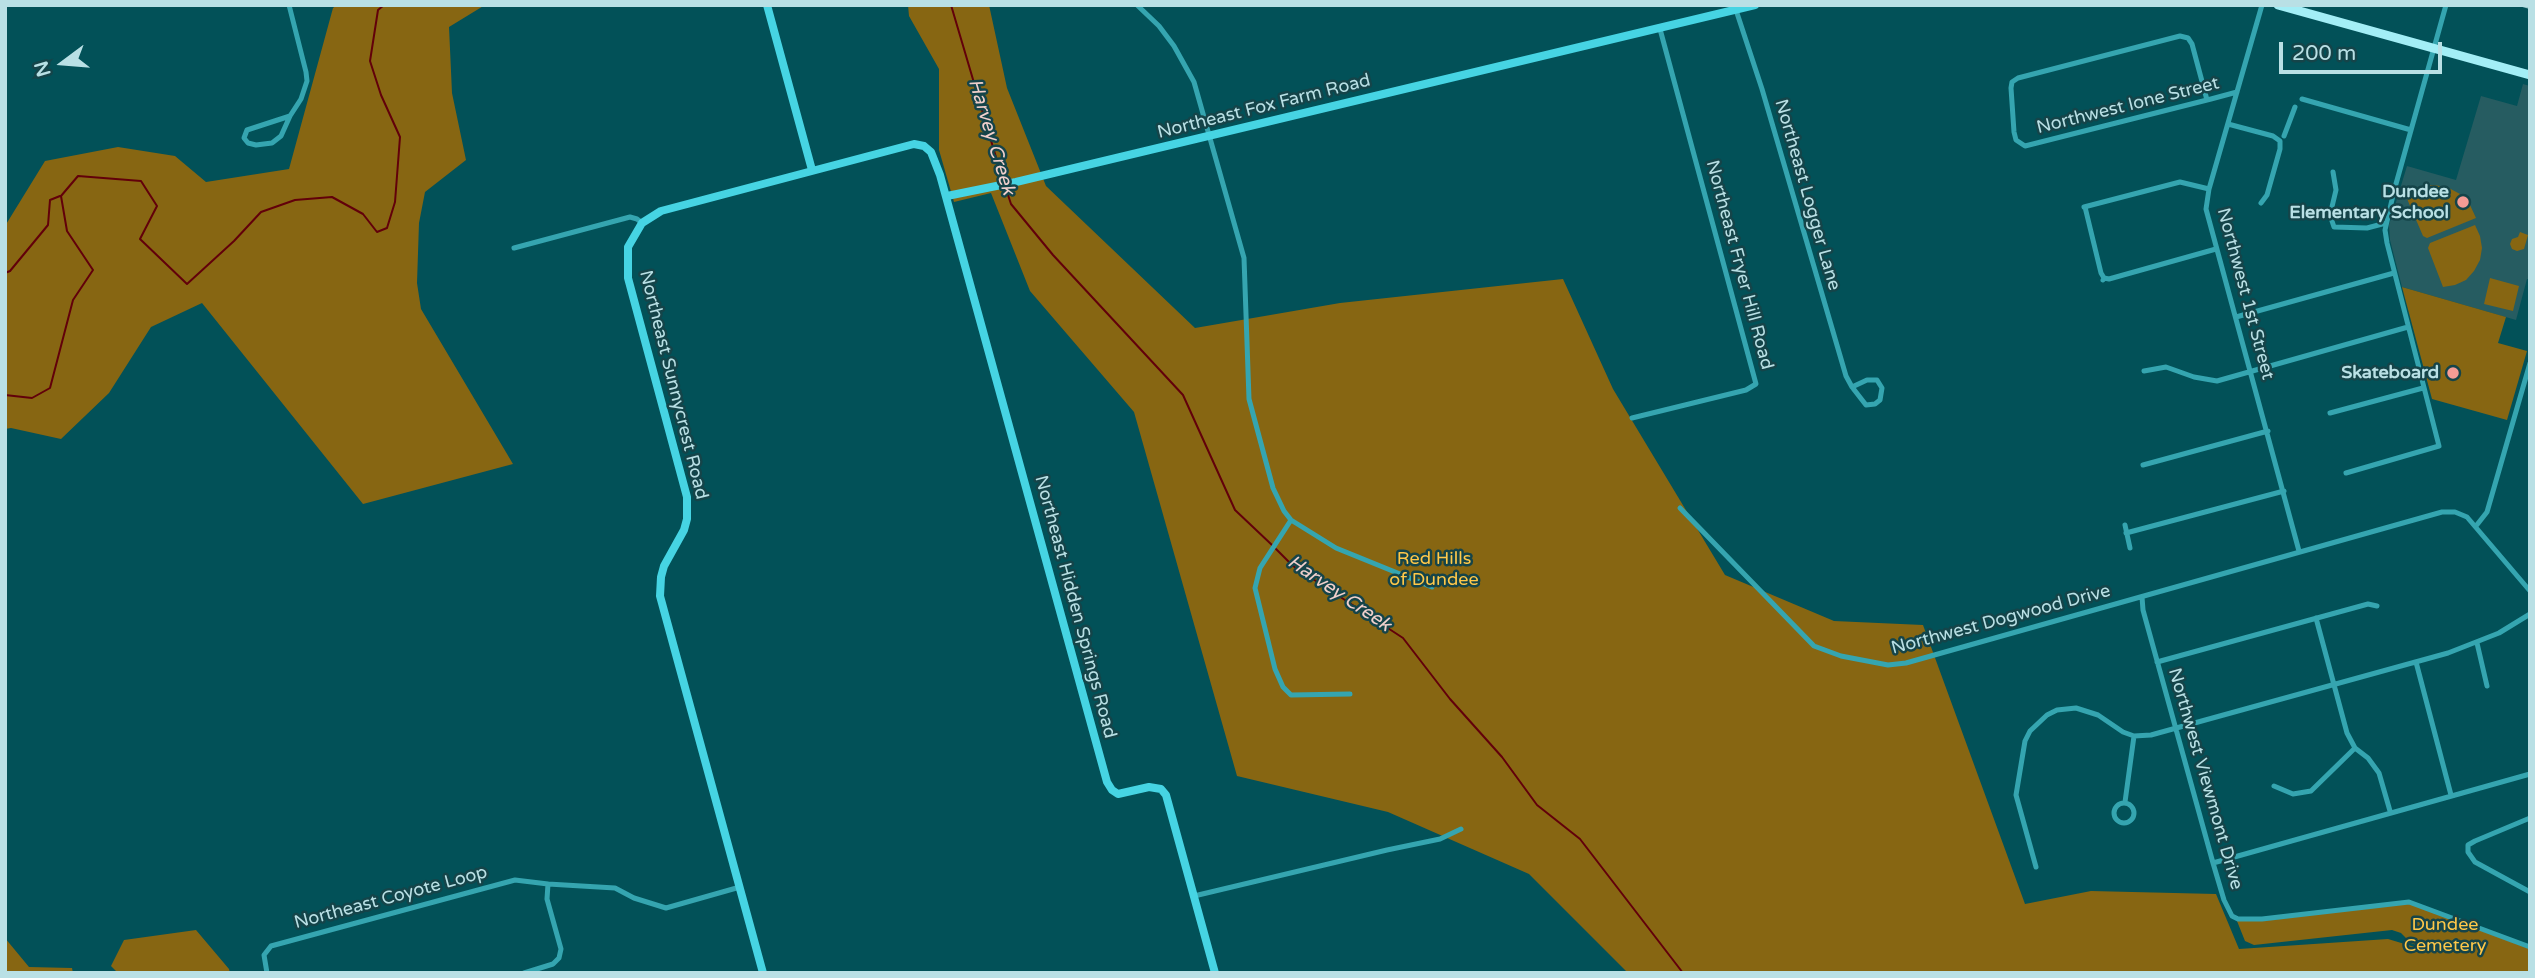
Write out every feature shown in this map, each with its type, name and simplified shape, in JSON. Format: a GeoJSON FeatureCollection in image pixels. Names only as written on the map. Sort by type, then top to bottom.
{"type":"FeatureCollection","features":[{"type":"Feature","properties":{"kind":"main road"},"geometry":{"type":"LineString","coordinates":[[2278,5],[2530,75]]}},
{"type":"Feature","properties":{"kind":"street"},"geometry":{"type":"LineString","coordinates":[[289,5],[307,81],[301,99],[281,136],[272,142],[256,145],[248,143],[244,138],[247,130],[290,116]]}},
{"type":"Feature","properties":{"kind":"street"},"geometry":{"type":"LineString","coordinates":[[767,5],[812,170]]}},
{"type":"Feature","properties":{"kind":"street"},"geometry":{"type":"LineString","coordinates":[[1137,5],[1159,26],[1186,64],[1199,95],[1246,267],[1248,380],[1254,419],[1273,488],[1284,511],[1292,520],[1336,548],[1432,587]]}},
{"type":"Feature","properties":{"kind":"street","name":"Northeast Fox Farm Road"},"geometry":{"type":"LineString","coordinates":[[947,196],[1016,182],[1755,5]]}},
{"type":"Feature","properties":{"kind":"street","name":"Northwest 1st Street"},"geometry":{"type":"LineString","coordinates":[[2262,5],[2209,189],[2206,209],[2299,551]]}},
{"type":"Feature","properties":{"kind":"street"},"geometry":{"type":"LineString","coordinates":[[2346,473],[2439,446],[2387,243],[2386,223],[2446,5]]}},
{"type":"Feature","properties":{"kind":"street","name":"Northeast Logger Lane"},"geometry":{"type":"LineString","coordinates":[[1736,10],[1762,89],[1841,361],[1852,387]]}},
{"type":"Feature","properties":{"kind":"street","name":"Northeast Fryer Hill Road"},"geometry":{"type":"LineString","coordinates":[[1632,418],[1746,390],[1756,384],[1660,29]]}},
{"type":"Feature","properties":{"kind":"street","name":"Northwest Ione Street"},"geometry":{"type":"LineString","coordinates":[[2207,100],[2192,44],[2188,38],[2180,36],[2018,78],[2012,82],[2014,132],[2016,140],[2025,146],[2207,100],[2237,92]]}},
{"type":"Feature","properties":{"kind":"street"},"geometry":{"type":"LineString","coordinates":[[2302,99],[2411,130]]}},
{"type":"Feature","properties":{"kind":"street"},"geometry":{"type":"LineString","coordinates":[[2284,136],[2295,107]]}},
{"type":"Feature","properties":{"kind":"street"},"geometry":{"type":"LineString","coordinates":[[2228,124],[2273,136],[2280,141],[2281,147],[2267,195],[2261,203]]}},
{"type":"Feature","properties":{"kind":"street"},"geometry":{"type":"LineString","coordinates":[[514,248],[630,217],[642,223],[661,211],[906,145],[920,145],[931,152],[947,196]]}},
{"type":"Feature","properties":{"kind":"street"},"geometry":{"type":"LineString","coordinates":[[2333,172],[2336,190],[2330,215],[2334,227],[2367,228],[2386,223]]}},
{"type":"Feature","properties":{"kind":"street"},"geometry":{"type":"LineString","coordinates":[[2209,189],[2180,181],[2084,207],[2103,279],[2216,249]]}},
{"type":"Feature","properties":{"kind":"street","name":"Northeast Hidden Springs Road"},"geometry":{"type":"LineString","coordinates":[[947,196],[1105,776],[1112,790],[1118,794],[1149,787],[1161,789],[1166,795],[1215,973]]}},
{"type":"Feature","properties":{"kind":"street","name":"Northeast Sunnycrest Road"},"geometry":{"type":"LineString","coordinates":[[642,223],[636,229],[628,247],[628,278],[684,484],[688,509],[684,530],[664,566],[660,596],[763,973]]}},
{"type":"Feature","properties":{"kind":"street"},"geometry":{"type":"LineString","coordinates":[[2236,317],[2395,273]]}},
{"type":"Feature","properties":{"kind":"street"},"geometry":{"type":"LineString","coordinates":[[2144,371],[2166,367],[2207,381],[2217,381],[2408,327]]}},
{"type":"Feature","properties":{"kind":"street"},"geometry":{"type":"LineString","coordinates":[[2530,363],[2487,512],[2476,526],[2530,591]]}},
{"type":"Feature","properties":{"kind":"street"},"geometry":{"type":"LineString","coordinates":[[1867,380],[1877,380],[1882,388],[1880,400],[1866,405],[1852,387],[1867,380]]}},
{"type":"Feature","properties":{"kind":"street"},"geometry":{"type":"LineString","coordinates":[[2330,413],[2423,388]]}},
{"type":"Feature","properties":{"kind":"street"},"geometry":{"type":"LineString","coordinates":[[2143,465],[2268,430]]}},
{"type":"Feature","properties":{"kind":"street"},"geometry":{"type":"LineString","coordinates":[[2126,533],[2284,491]]}},
{"type":"Feature","properties":{"kind":"street","name":"Northwest Dogwood Drive"},"geometry":{"type":"LineString","coordinates":[[1680,508],[1814,646],[1841,656],[1879,664],[1906,663],[2442,512],[2455,512],[2467,517],[2476,526]]}},
{"type":"Feature","properties":{"kind":"street"},"geometry":{"type":"LineString","coordinates":[[1292,520],[1260,568],[1255,588],[1272,656],[1284,690],[1292,695],[1350,694]]}},
{"type":"Feature","properties":{"kind":"street"},"geometry":{"type":"LineString","coordinates":[[2125,525],[2130,548]]}},
{"type":"Feature","properties":{"kind":"street","name":"Northwest Viewmont Drive"},"geometry":{"type":"LineString","coordinates":[[2142,597],[2213,863],[2232,916],[2238,919],[2262,919],[2398,901],[2409,902],[2424,905],[2530,947]]}},
{"type":"Feature","properties":{"kind":"street"},"geometry":{"type":"LineString","coordinates":[[2158,662],[2368,604],[2377,606]]}},
{"type":"Feature","properties":{"kind":"street"},"geometry":{"type":"LineString","coordinates":[[2036,867],[2016,795],[2022,755],[2030,731],[2047,715],[2057,710],[2076,708],[2098,715],[2134,736],[2151,735],[2477,643],[2530,614]]}},
{"type":"Feature","properties":{"kind":"street"},"geometry":{"type":"LineString","coordinates":[[2316,618],[2347,733],[2356,748],[2379,773],[2390,811]]}},
{"type":"Feature","properties":{"kind":"street"},"geometry":{"type":"LineString","coordinates":[[2477,643],[2487,686]]}},
{"type":"Feature","properties":{"kind":"street"},"geometry":{"type":"LineString","coordinates":[[2416,662],[2451,795]]}},
{"type":"Feature","properties":{"kind":"street"},"geometry":{"type":"LineString","coordinates":[[2125,802],[2134,736]]}},
{"type":"Feature","properties":{"kind":"street"},"geometry":{"type":"LineString","coordinates":[[2274,786],[2293,794],[2311,791],[2356,748]]}},
{"type":"Feature","properties":{"kind":"street"},"geometry":{"type":"LineString","coordinates":[[2213,863],[2325,833],[2390,811],[2530,774]]}},
{"type":"Feature","properties":{"kind":"street"},"geometry":{"type":"LineString","coordinates":[[2530,818],[2485,835],[2468,845],[2468,852],[2475,862],[2530,892]]}},
{"type":"Feature","properties":{"kind":"street"},"geometry":{"type":"LineString","coordinates":[[1194,896],[1440,839],[1461,829]]}},
{"type":"Feature","properties":{"kind":"street","name":"Northeast Coyote Loop"},"geometry":{"type":"LineString","coordinates":[[267,973],[264,956],[271,946],[507,881],[615,888],[647,903],[666,908],[740,887]]}},
{"type":"Feature","properties":{"kind":"street"},"geometry":{"type":"LineString","coordinates":[[524,973],[553,964],[559,958],[561,949],[547,899],[548,884]]}},
{"type":"Feature","properties":{"kind":"shaded area","name":"Dundee Elementary School"},"geometry":{"type":"Polygon","coordinates":[[[2523,84],[2530,86],[2530,279],[2527,279],[2516,320],[2402,287],[2389,225],[2407,166],[2456,180],[2481,96],[2517,106],[2523,84]]]}},
{"type":"Feature","properties":{"kind":"green space"},"geometry":{"type":"Polygon","coordinates":[[[337,5],[485,5],[449,27],[452,93],[466,160],[425,192],[419,223],[417,283],[421,309],[513,464],[363,504],[202,303],[151,327],[109,393],[61,439],[5,429],[5,226],[45,161],[118,147],[175,156],[206,182],[289,169],[333,8],[337,5]]]}},
{"type":"Feature","properties":{"kind":"green space","name":"Red Hills of Dundee"},"geometry":{"type":"Polygon","coordinates":[[[908,5],[989,5],[1007,88],[1046,186],[1195,328],[1340,303],[1563,279],[1613,389],[1725,575],[1834,621],[1923,625],[2025,904],[2091,891],[2216,894],[2239,949],[2388,939],[2438,954],[2411,943],[2401,933],[2392,930],[2254,945],[2245,941],[2237,921],[2262,921],[2408,903],[2530,949],[2530,973],[1628,973],[1529,874],[1388,812],[1237,776],[1134,412],[1030,291],[991,193],[954,202],[939,150],[939,69],[909,16],[908,5]]]}},
{"type":"Feature","properties":{"kind":"green space"},"geometry":{"type":"Polygon","coordinates":[[[2418,187],[2447,187],[2460,194],[2470,205],[2476,218],[2427,238],[2423,236],[2405,194],[2418,187]]]}},
{"type":"Feature","properties":{"kind":"green space"},"geometry":{"type":"Polygon","coordinates":[[[2475,225],[2482,248],[2480,260],[2466,280],[2443,287],[2428,248],[2430,243],[2475,225]]]}},
{"type":"Feature","properties":{"kind":"green space"},"geometry":{"type":"Polygon","coordinates":[[[2520,232],[2528,235],[2524,249],[2517,251],[2512,249],[2510,244],[2520,232]]]}},
{"type":"Feature","properties":{"kind":"green space"},"geometry":{"type":"Polygon","coordinates":[[[2490,278],[2519,286],[2513,311],[2484,304],[2490,278]]]}},
{"type":"Feature","properties":{"kind":"green space"},"geometry":{"type":"Polygon","coordinates":[[[2402,287],[2506,317],[2498,343],[2527,351],[2507,420],[2432,399],[2402,287]]]}},
{"type":"Feature","properties":{"kind":"green space"},"geometry":{"type":"Polygon","coordinates":[[[196,930],[230,973],[118,973],[111,966],[124,940],[196,930]]]}},
{"type":"Feature","properties":{"kind":"green space"},"geometry":{"type":"Polygon","coordinates":[[[5,938],[29,967],[72,968],[73,973],[5,973],[5,938]]]}},
{"type":"Feature","properties":{"kind":"waterway"},"geometry":{"type":"LineString","coordinates":[[5,395],[32,398],[50,388],[73,300],[93,270],[67,231],[61,196],[78,176],[141,181],[157,206],[140,239],[187,284],[261,212],[295,200],[332,197],[363,214],[377,232],[387,228],[395,202],[400,137],[381,95],[370,61],[378,10],[384,5]]}},
{"type":"Feature","properties":{"kind":"waterway","name":"Harvey Creek"},"geometry":{"type":"LineString","coordinates":[[951,5],[1003,181]]}},
{"type":"Feature","properties":{"kind":"waterway","name":"Harvey Creek"},"geometry":{"type":"LineString","coordinates":[[1005,186],[1011,204],[1053,255],[1183,395],[1235,510],[1272,545]]}},
{"type":"Feature","properties":{"kind":"waterway"},"geometry":{"type":"LineString","coordinates":[[5,273],[10,271],[48,225],[50,200],[60,196]]}},
{"type":"Feature","properties":{"kind":"waterway","name":"Harvey Creek"},"geometry":{"type":"LineString","coordinates":[[1276,549],[1293,566],[1403,638],[1450,699],[1502,757],[1537,805],[1580,839],[1683,973]]}},
{"type":"Feature","properties":{"kind":"railway"},"geometry":{"type":"LineString","coordinates":[[2519,5],[2530,8]]}},
{"type":"Feature","properties":{"kind":"place","name":"Dundee Elementary School"},"geometry":{"type":"Point","coordinates":[2463,202]}},
{"type":"Feature","properties":{"kind":"place","name":"Skateboard"},"geometry":{"type":"Point","coordinates":[2453,373]}},
{"type":"Feature","properties":{"kind":"park label","name":"Dundee Cemetery"},"geometry":{"type":"Point","coordinates":[2445,935]}}]}
